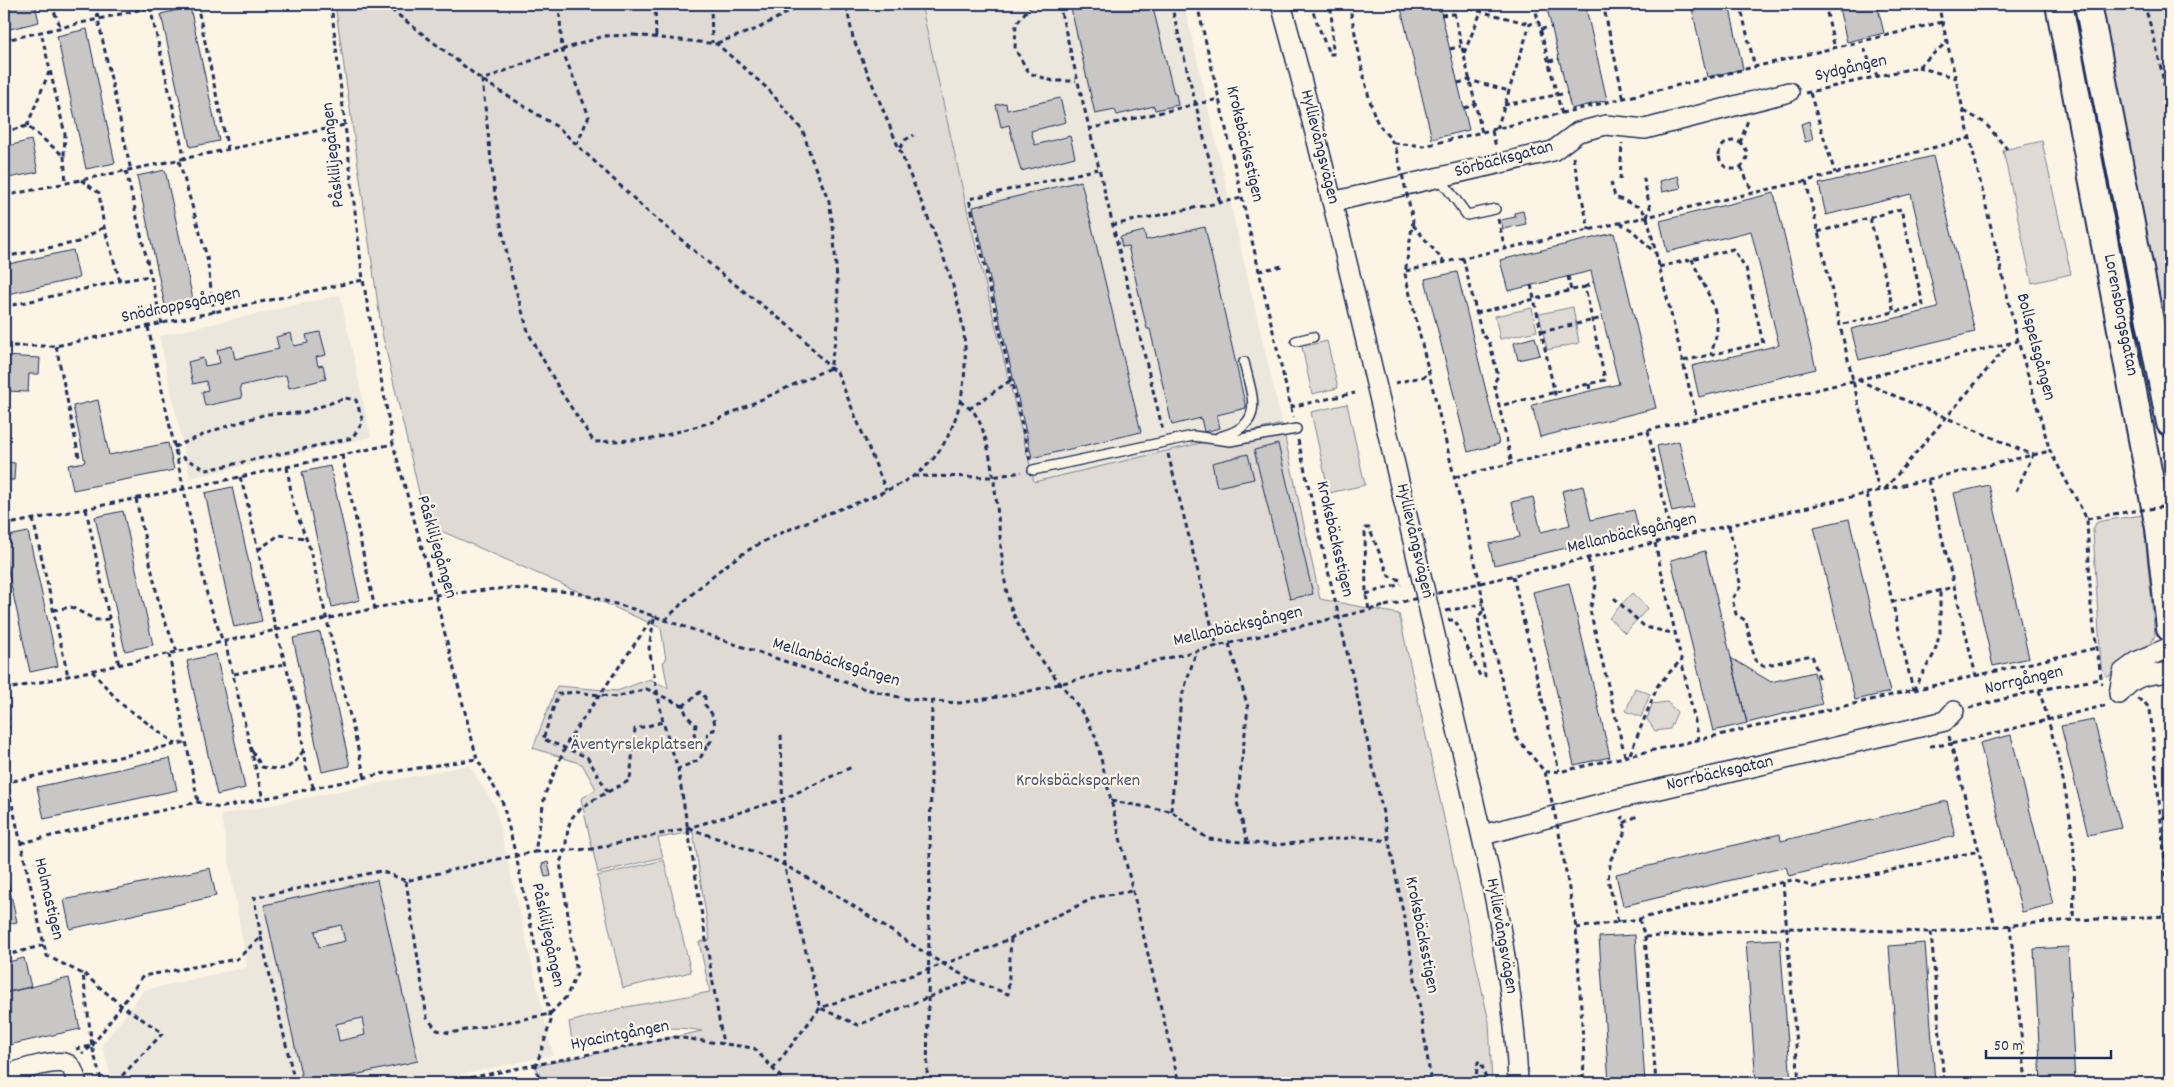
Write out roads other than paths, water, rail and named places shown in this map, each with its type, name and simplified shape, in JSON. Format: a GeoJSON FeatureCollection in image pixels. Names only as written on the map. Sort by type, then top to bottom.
{"type":"FeatureCollection","features":[{"type":"Feature","properties":{"kind":"main road","name":"Lorensborgsgatan"},"geometry":{"type":"LineString","coordinates":[[2059,4],[2156,509],[2170,628]]}},
{"type":"Feature","properties":{"kind":"main road","name":"Lorensborgsgatan"},"geometry":{"type":"LineString","coordinates":[[2088,4],[2170,423]]}},
{"type":"Feature","properties":{"kind":"street","name":"Hyllievångsvägen"},"geometry":{"type":"LineString","coordinates":[[1281,4],[1299,67],[1332,202],[1483,835],[1504,947],[1514,1018],[1518,1083]]}},
{"type":"Feature","properties":{"kind":"street","name":"Sörbäcksgatan"},"geometry":{"type":"LineString","coordinates":[[1332,202],[1553,151],[1578,132],[1606,125],[1644,129],[1789,92]]}},
{"type":"Feature","properties":{"kind":"street"},"geometry":{"type":"LineString","coordinates":[[2170,647],[2138,661],[2123,672],[2119,694],[2130,681],[2144,676],[2170,672]]}},
{"type":"Feature","properties":{"kind":"street","name":"Norrbäcksgatan"},"geometry":{"type":"LineString","coordinates":[[1483,835],[1949,716]]}},
{"type":"Feature","properties":{"kind":"street"},"geometry":{"type":"LineString","coordinates":[[4,1082],[8,1075],[17,1071],[60,1061],[68,1064],[74,1071],[77,1083]]}},
{"type":"Feature","properties":{"kind":"lane"},"geometry":{"type":"LineString","coordinates":[[1439,177],[1467,215],[1495,209]]}},
{"type":"Feature","properties":{"kind":"lane"},"geometry":{"type":"LineString","coordinates":[[1296,341],[1314,338]]}},
{"type":"Feature","properties":{"kind":"lane"},"geometry":{"type":"LineString","coordinates":[[1211,438],[1234,433],[1251,418],[1254,408],[1244,362]]}},
{"type":"Feature","properties":{"kind":"lane"},"geometry":{"type":"LineString","coordinates":[[1033,470],[1193,436],[1230,441],[1296,429]]}},
{"type":"Feature","properties":{"kind":"park label","name":"Äventyrslekplatsen"},"geometry":{"type":"Point","coordinates":[637,745]}},
{"type":"Feature","properties":{"kind":"park label","name":"Kroksbäcksparken"},"geometry":{"type":"Point","coordinates":[1078,781]}}]}
